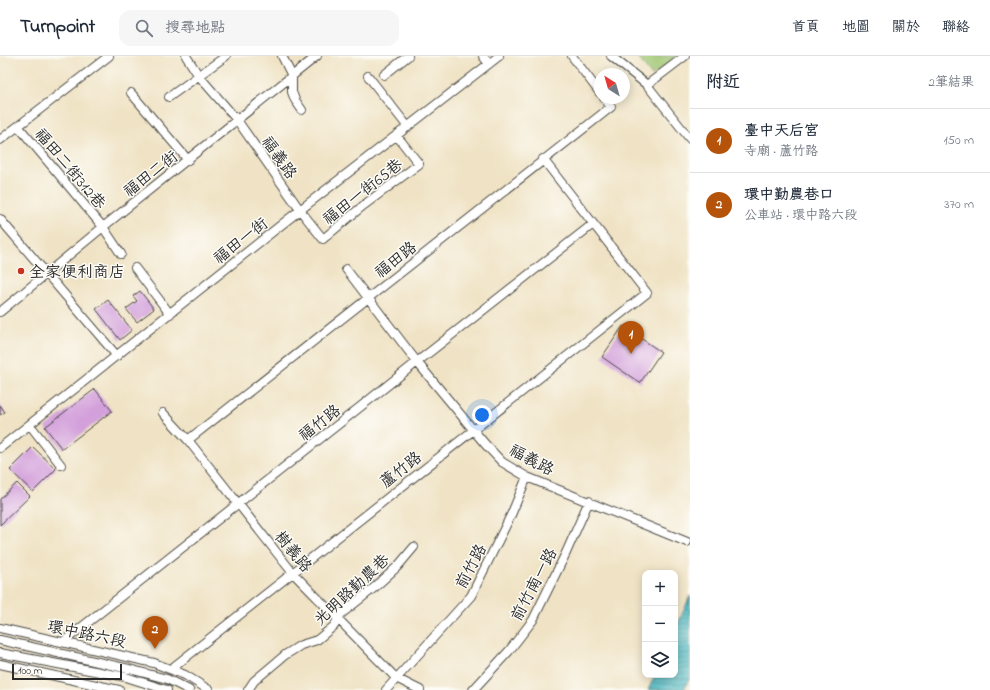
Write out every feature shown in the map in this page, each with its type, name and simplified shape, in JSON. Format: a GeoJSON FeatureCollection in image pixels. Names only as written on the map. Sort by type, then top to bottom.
{"type":"FeatureCollection","features":[{"type":"Feature","properties":{"kind":"street"},"geometry":{"type":"LineString","coordinates":[[0,140],[109,56]]}},
{"type":"Feature","properties":{"kind":"street","name":"福義路"},"geometry":{"type":"LineString","coordinates":[[186,56],[199,76],[237,120],[300,210]]}},
{"type":"Feature","properties":{"kind":"street"},"geometry":{"type":"LineString","coordinates":[[169,98],[226,56]]}},
{"type":"Feature","properties":{"kind":"street"},"geometry":{"type":"LineString","coordinates":[[282,56],[292,76],[292,92],[295,100],[302,110]]}},
{"type":"Feature","properties":{"kind":"street","name":"福田二街"},"geometry":{"type":"LineString","coordinates":[[0,312],[103,227],[317,56]]}},
{"type":"Feature","properties":{"kind":"street"},"geometry":{"type":"LineString","coordinates":[[384,75],[408,56]]}},
{"type":"Feature","properties":{"kind":"street"},"geometry":{"type":"LineString","coordinates":[[484,56],[489,64]]}},
{"type":"Feature","properties":{"kind":"street","name":"福田一街"},"geometry":{"type":"LineString","coordinates":[[0,448],[300,210],[499,56]]}},
{"type":"Feature","properties":{"kind":"street"},"geometry":{"type":"LineString","coordinates":[[572,56],[594,85]]}},
{"type":"Feature","properties":{"kind":"street"},"geometry":{"type":"LineString","coordinates":[[611,56],[648,85],[690,139]]}},
{"type":"Feature","properties":{"kind":"street"},"geometry":{"type":"LineString","coordinates":[[648,85],[685,56]]}},
{"type":"Feature","properties":{"kind":"street"},"geometry":{"type":"LineString","coordinates":[[368,76],[408,127]]}},
{"type":"Feature","properties":{"kind":"street"},"geometry":{"type":"LineString","coordinates":[[131,93],[188,160]]}},
{"type":"Feature","properties":{"kind":"street","name":"福田路"},"geometry":{"type":"LineString","coordinates":[[188,440],[610,107],[608,104]]}},
{"type":"Feature","properties":{"kind":"street","name":"福田二街312巷"},"geometry":{"type":"LineString","coordinates":[[18,126],[103,227],[121,254]]}},
{"type":"Feature","properties":{"kind":"street","name":"福田一街65巷"},"geometry":{"type":"LineString","coordinates":[[300,210],[323,239],[364,205],[419,164],[397,136]]}},
{"type":"Feature","properties":{"kind":"street"},"geometry":{"type":"LineString","coordinates":[[543,159],[593,224]]}},
{"type":"Feature","properties":{"kind":"street"},"geometry":{"type":"LineString","coordinates":[[0,219],[117,356]]}},
{"type":"Feature","properties":{"kind":"street","name":"蘆竹路"},"geometry":{"type":"LineString","coordinates":[[171,669],[647,293],[593,224]]}},
{"type":"Feature","properties":{"kind":"street","name":"福竹路"},"geometry":{"type":"LineString","coordinates":[[63,642],[593,224]]}},
{"type":"Feature","properties":{"kind":"street"},"geometry":{"type":"LineString","coordinates":[[135,268],[170,314]]}},
{"type":"Feature","properties":{"kind":"street","name":"福義路"},"geometry":{"type":"LineString","coordinates":[[346,269],[417,362],[473,430],[502,462],[527,477],[687,542]]}},
{"type":"Feature","properties":{"kind":"street","name":"樹義路"},"geometry":{"type":"LineString","coordinates":[[163,413],[188,440],[292,572],[396,678],[420,690]]}},
{"type":"Feature","properties":{"kind":"street"},"geometry":{"type":"LineString","coordinates":[[30,425],[61,465]]}},
{"type":"Feature","properties":{"kind":"street","name":"前竹路"},"geometry":{"type":"LineString","coordinates":[[386,690],[471,596],[511,515],[527,477]]}},
{"type":"Feature","properties":{"kind":"street","name":"前竹南一路"},"geometry":{"type":"LineString","coordinates":[[474,690],[509,651],[533,620],[566,553],[589,501]]}},
{"type":"Feature","properties":{"kind":"street","name":"光明路勤農巷"},"geometry":{"type":"LineString","coordinates":[[248,690],[254,681],[285,655],[301,645],[317,640],[334,626],[346,610],[398,566],[414,547]]}},
{"type":"Feature","properties":{"kind":"street","name":"環中路六段"},"geometry":{"type":"LineString","coordinates":[[0,628],[132,657],[171,669],[209,690]]}},
{"type":"Feature","properties":{"kind":"street","name":"環中路六段"},"geometry":{"type":"LineString","coordinates":[[0,640],[167,679],[189,690]]}},
{"type":"Feature","properties":{"kind":"street"},"geometry":{"type":"LineString","coordinates":[[0,654],[126,677],[167,690]]}},
{"type":"Feature","properties":{"kind":"street"},"geometry":{"type":"LineString","coordinates":[[0,664],[119,690]]}},
{"type":"Feature","properties":{"kind":"green space"},"geometry":{"type":"Polygon","coordinates":[[[637,56],[677,56],[652,76],[637,56]]]}},
{"type":"Feature","properties":{"kind":"water"},"geometry":{"type":"Polygon","coordinates":[[[690,596],[690,677],[684,690],[648,690],[654,678],[678,678],[678,623],[690,596]]]}},
{"type":"Feature","properties":{"kind":"building"},"geometry":{"type":"Polygon","coordinates":[[[140,291],[154,309],[137,322],[126,309],[137,301],[133,296],[140,291]]]}},
{"type":"Feature","properties":{"kind":"building"},"geometry":{"type":"Polygon","coordinates":[[[108,300],[132,330],[120,340],[96,309],[108,300]]]}},
{"type":"Feature","properties":{"kind":"building"},"geometry":{"type":"Polygon","coordinates":[[[623,326],[661,352],[640,383],[602,357],[623,326]]]}},
{"type":"Feature","properties":{"kind":"building"},"geometry":{"type":"Polygon","coordinates":[[[95,389],[112,411],[62,449],[45,427],[95,389]]]}},
{"type":"Feature","properties":{"kind":"building"},"geometry":{"type":"Polygon","coordinates":[[[0,405],[5,412],[0,415],[0,405]]]}},
{"type":"Feature","properties":{"kind":"building"},"geometry":{"type":"Polygon","coordinates":[[[33,447],[56,469],[33,492],[10,470],[33,447]]]}},
{"type":"Feature","properties":{"kind":"building"},"geometry":{"type":"Polygon","coordinates":[[[17,483],[30,496],[0,525],[0,499],[17,483]]]}},
{"type":"Feature","properties":{"kind":"place","name":"全家便利商店"},"geometry":{"type":"Point","coordinates":[21,271]}},
{"type":"Feature","properties":{"kind":"place","name":"臺中天后宮"},"geometry":{"type":"Point","coordinates":[631,354]}},
{"type":"Feature","properties":{"kind":"place","name":"環中勤農巷口"},"geometry":{"type":"Point","coordinates":[155,649]}}]}
